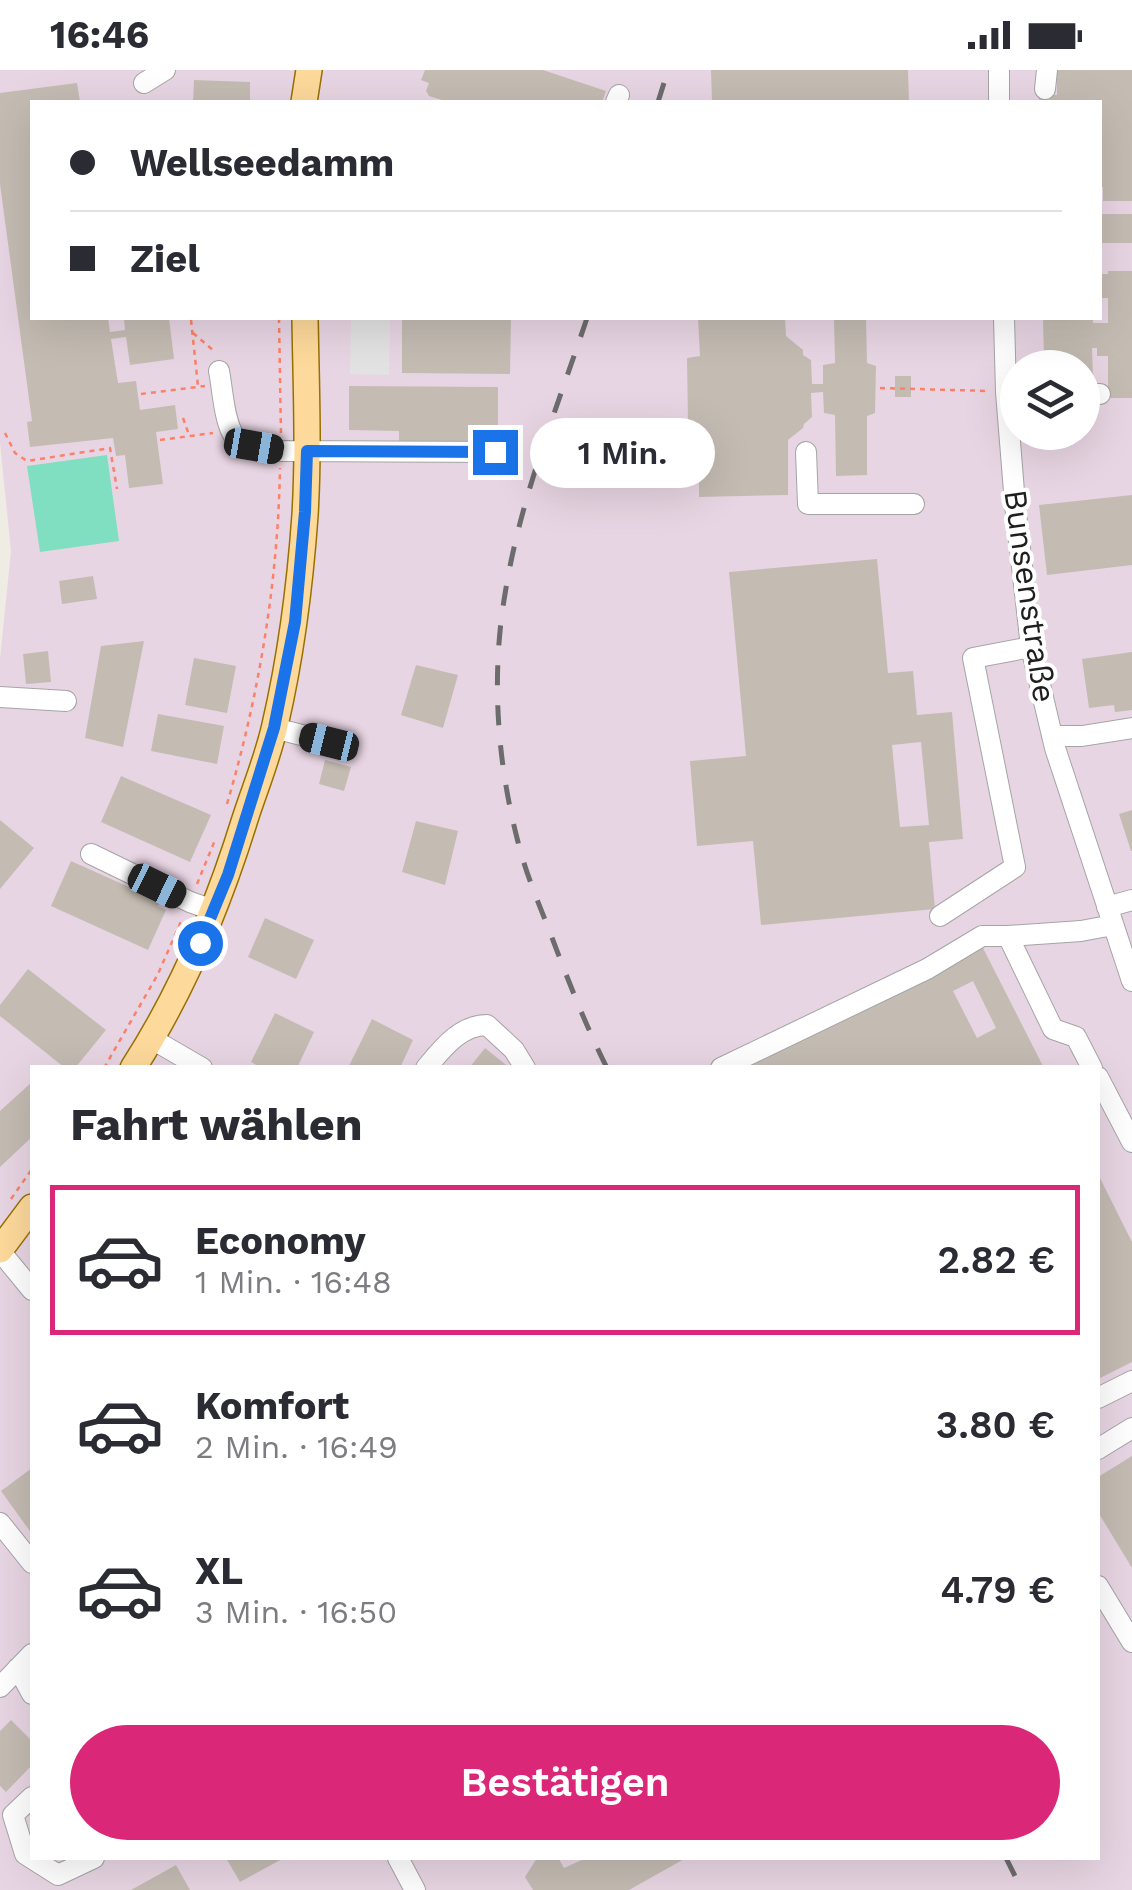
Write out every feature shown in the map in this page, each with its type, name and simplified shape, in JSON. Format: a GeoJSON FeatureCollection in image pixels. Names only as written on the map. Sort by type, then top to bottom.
{"type":"FeatureCollection","features":[{"type":"Feature","properties":{"kind":"main road"},"geometry":{"type":"LineString","coordinates":[[304,100],[310,70]]}},
{"type":"Feature","properties":{"kind":"main road"},"geometry":{"type":"LineString","coordinates":[[135,1065],[200,943],[202,906],[228,875],[274,728],[298,594],[305,512],[304,320]]}},
{"type":"Feature","properties":{"kind":"main road"},"geometry":{"type":"LineString","coordinates":[[0,1250],[30,1210]]}},
{"type":"Feature","properties":{"kind":"street"},"geometry":{"type":"LineString","coordinates":[[144,82],[165,70]]}},
{"type":"Feature","properties":{"kind":"street"},"geometry":{"type":"LineString","coordinates":[[999,70],[1000,100]]}},
{"type":"Feature","properties":{"kind":"street","name":"Bunsenstraße"},"geometry":{"type":"LineString","coordinates":[[1004,320],[1007,350]]}},
{"type":"Feature","properties":{"kind":"street"},"geometry":{"type":"LineString","coordinates":[[218,368],[230,431],[240,442],[281,451],[495,452]]}},
{"type":"Feature","properties":{"kind":"street","name":"Bunsenstraße"},"geometry":{"type":"LineString","coordinates":[[1014,450],[1015,504],[1031,647],[1052,736],[1132,980]]}},
{"type":"Feature","properties":{"kind":"street"},"geometry":{"type":"LineString","coordinates":[[806,452],[808,504],[914,504]]}},
{"type":"Feature","properties":{"kind":"street"},"geometry":{"type":"LineString","coordinates":[[940,916],[1015,867],[973,658],[1031,647]]}},
{"type":"Feature","properties":{"kind":"street"},"geometry":{"type":"LineString","coordinates":[[0,697],[66,702]]}},
{"type":"Feature","properties":{"kind":"street"},"geometry":{"type":"LineString","coordinates":[[274,728],[329,742]]}},
{"type":"Feature","properties":{"kind":"street"},"geometry":{"type":"LineString","coordinates":[[1052,736],[1132,728]]}},
{"type":"Feature","properties":{"kind":"street"},"geometry":{"type":"LineString","coordinates":[[91,854],[202,906]]}},
{"type":"Feature","properties":{"kind":"street"},"geometry":{"type":"LineString","coordinates":[[727,1065],[926,969],[982,936],[1081,931],[1132,900]]}},
{"type":"Feature","properties":{"kind":"street"},"geometry":{"type":"LineString","coordinates":[[1008,936],[1053,1028],[1076,1037],[1090,1065]]}},
{"type":"Feature","properties":{"kind":"street"},"geometry":{"type":"LineString","coordinates":[[429,1065],[461,1031],[487,1025],[514,1050],[523,1065]]}},
{"type":"Feature","properties":{"kind":"street"},"geometry":{"type":"LineString","coordinates":[[152,1039],[197,1065]]}},
{"type":"Feature","properties":{"kind":"street"},"geometry":{"type":"LineString","coordinates":[[1100,1081],[1132,1142]]}},
{"type":"Feature","properties":{"kind":"street"},"geometry":{"type":"LineString","coordinates":[[0,1250],[30,1288]]}},
{"type":"Feature","properties":{"kind":"street"},"geometry":{"type":"LineString","coordinates":[[1100,1397],[1132,1381]]}},
{"type":"Feature","properties":{"kind":"street"},"geometry":{"type":"LineString","coordinates":[[1100,1447],[1132,1428]]}},
{"type":"Feature","properties":{"kind":"street"},"geometry":{"type":"LineString","coordinates":[[0,1522],[30,1560]]}},
{"type":"Feature","properties":{"kind":"street"},"geometry":{"type":"LineString","coordinates":[[1100,1589],[1132,1642]]}},
{"type":"Feature","properties":{"kind":"street"},"geometry":{"type":"LineString","coordinates":[[0,1687],[25,1661]]}},
{"type":"Feature","properties":{"kind":"street"},"geometry":{"type":"LineString","coordinates":[[30,1798],[13,1816],[25,1854],[30,1857]]}},
{"type":"Feature","properties":{"kind":"street"},"geometry":{"type":"LineString","coordinates":[[34,1860],[58,1875],[90,1860]]}},
{"type":"Feature","properties":{"kind":"street"},"geometry":{"type":"LineString","coordinates":[[399,1860],[414,1890]]}},
{"type":"Feature","properties":{"kind":"path"},"geometry":{"type":"LineString","coordinates":[[191,320],[198,387]]}},
{"type":"Feature","properties":{"kind":"path"},"geometry":{"type":"LineString","coordinates":[[227,804],[251,713],[276,552],[281,451],[279,320]]}},
{"type":"Feature","properties":{"kind":"path"},"geometry":{"type":"LineString","coordinates":[[142,394],[198,387],[218,368],[192,332]]}},
{"type":"Feature","properties":{"kind":"path"},"geometry":{"type":"LineString","coordinates":[[880,388],[1000,392]]}},
{"type":"Feature","properties":{"kind":"path"},"geometry":{"type":"LineString","coordinates":[[182,418],[190,436]]}},
{"type":"Feature","properties":{"kind":"path"},"geometry":{"type":"LineString","coordinates":[[160,440],[230,431]]}},
{"type":"Feature","properties":{"kind":"path"},"geometry":{"type":"LineString","coordinates":[[5,434],[15,453],[27,461],[110,448],[117,489]]}},
{"type":"Feature","properties":{"kind":"path"},"geometry":{"type":"LineString","coordinates":[[106,1065],[202,906],[218,832]]}},
{"type":"Feature","properties":{"kind":"path"},"geometry":{"type":"LineString","coordinates":[[6,1205],[30,1172]]}},
{"type":"Feature","properties":{"kind":"shaded area"},"geometry":{"type":"Polygon","coordinates":[[[0,70],[1132,70],[1132,1890],[0,1890],[0,659],[11,551],[0,443],[0,70]]]}},
{"type":"Feature","properties":{"kind":"shaded area"},"geometry":{"type":"Polygon","coordinates":[[[351,320],[390,320],[389,375],[350,374],[351,320]]]}},
{"type":"Feature","properties":{"kind":"green space"},"geometry":{"type":"Polygon","coordinates":[[[107,455],[119,541],[40,552],[27,466],[107,455]]]}},
{"type":"Feature","properties":{"kind":"building"},"geometry":{"type":"Polygon","coordinates":[[[425,70],[543,70],[606,91],[603,100],[442,100],[429,96],[429,83],[421,80],[425,70]]]}},
{"type":"Feature","properties":{"kind":"building"},"geometry":{"type":"Polygon","coordinates":[[[711,70],[908,70],[909,100],[712,100],[711,70]]]}},
{"type":"Feature","properties":{"kind":"building"},"geometry":{"type":"Polygon","coordinates":[[[1057,70],[1132,70],[1132,201],[1103,201],[1102,100],[1039,100],[1039,95],[1057,95],[1057,70]]]}},
{"type":"Feature","properties":{"kind":"building"},"geometry":{"type":"Polygon","coordinates":[[[194,80],[250,82],[250,100],[193,100],[194,80]]]}},
{"type":"Feature","properties":{"kind":"building"},"geometry":{"type":"Polygon","coordinates":[[[77,83],[80,100],[30,100],[30,320],[108,320],[110,332],[125,330],[124,320],[169,320],[174,359],[130,365],[126,337],[111,339],[118,383],[136,381],[140,410],[175,405],[178,429],[156,432],[163,484],[129,488],[125,455],[116,456],[113,438],[30,447],[27,422],[32,421],[0,184],[0,93],[77,83]]]}},
{"type":"Feature","properties":{"kind":"building"},"geometry":{"type":"Polygon","coordinates":[[[1102,214],[1132,214],[1132,243],[1102,243],[1102,214]]]}},
{"type":"Feature","properties":{"kind":"building"},"geometry":{"type":"Polygon","coordinates":[[[1132,271],[1132,398],[1108,398],[1108,356],[1100,356],[1097,348],[1044,350],[1043,320],[1108,323],[1108,298],[1102,298],[1102,274],[1132,271]]]}},
{"type":"Feature","properties":{"kind":"building"},"geometry":{"type":"Polygon","coordinates":[[[402,320],[511,320],[510,374],[402,373],[402,320]]]}},
{"type":"Feature","properties":{"kind":"building"},"geometry":{"type":"Polygon","coordinates":[[[698,320],[785,320],[786,336],[811,360],[812,384],[823,384],[823,365],[835,363],[834,320],[866,320],[867,363],[876,366],[875,413],[867,416],[867,475],[836,476],[835,415],[824,413],[823,392],[811,393],[812,417],[788,440],[788,495],[699,497],[699,423],[688,424],[687,358],[700,356],[698,320]]]}},
{"type":"Feature","properties":{"kind":"building"},"geometry":{"type":"Polygon","coordinates":[[[895,376],[911,376],[911,397],[895,397],[895,376]]]}},
{"type":"Feature","properties":{"kind":"building"},"geometry":{"type":"Polygon","coordinates":[[[349,386],[498,387],[498,446],[399,445],[399,431],[349,430],[349,386]]]}},
{"type":"Feature","properties":{"kind":"building"},"geometry":{"type":"Polygon","coordinates":[[[1132,495],[1132,565],[1047,575],[1039,505],[1132,495]]]}},
{"type":"Feature","properties":{"kind":"building"},"geometry":{"type":"Polygon","coordinates":[[[877,559],[888,673],[913,671],[917,715],[952,712],[963,839],[929,842],[935,909],[761,925],[753,841],[697,846],[690,761],[746,756],[729,572],[877,559]],[[921,742],[892,745],[900,827],[929,825],[921,742]]]}},
{"type":"Feature","properties":{"kind":"building"},"geometry":{"type":"Polygon","coordinates":[[[93,576],[97,599],[62,604],[59,581],[93,576]]]}},
{"type":"Feature","properties":{"kind":"building"},"geometry":{"type":"Polygon","coordinates":[[[144,641],[123,747],[85,738],[101,646],[144,641]]]}},
{"type":"Feature","properties":{"kind":"building"},"geometry":{"type":"Polygon","coordinates":[[[48,651],[51,682],[26,684],[23,654],[48,651]]]}},
{"type":"Feature","properties":{"kind":"building"},"geometry":{"type":"Polygon","coordinates":[[[1132,652],[1132,710],[1115,712],[1114,705],[1089,708],[1082,659],[1132,652]]]}},
{"type":"Feature","properties":{"kind":"building"},"geometry":{"type":"Polygon","coordinates":[[[194,658],[236,666],[227,713],[185,705],[194,658]]]}},
{"type":"Feature","properties":{"kind":"building"},"geometry":{"type":"Polygon","coordinates":[[[416,665],[458,675],[443,728],[401,715],[416,665]]]}},
{"type":"Feature","properties":{"kind":"building"},"geometry":{"type":"Polygon","coordinates":[[[158,714],[224,726],[217,764],[151,751],[158,714]]]}},
{"type":"Feature","properties":{"kind":"building"},"geometry":{"type":"Polygon","coordinates":[[[325,760],[351,767],[344,791],[319,784],[325,760]]]}},
{"type":"Feature","properties":{"kind":"building"},"geometry":{"type":"Polygon","coordinates":[[[121,776],[211,815],[190,862],[101,822],[121,776]]]}},
{"type":"Feature","properties":{"kind":"building"},"geometry":{"type":"Polygon","coordinates":[[[1132,810],[1132,851],[1131,851],[1119,814],[1132,810]]]}},
{"type":"Feature","properties":{"kind":"building"},"geometry":{"type":"Polygon","coordinates":[[[0,820],[34,848],[0,889],[0,820]]]}},
{"type":"Feature","properties":{"kind":"building"},"geometry":{"type":"Polygon","coordinates":[[[416,821],[458,831],[445,885],[402,872],[416,821]]]}},
{"type":"Feature","properties":{"kind":"building"},"geometry":{"type":"Polygon","coordinates":[[[71,861],[160,901],[158,906],[166,910],[148,950],[51,906],[71,861]]]}},
{"type":"Feature","properties":{"kind":"building"},"geometry":{"type":"Polygon","coordinates":[[[265,918],[314,940],[296,979],[248,957],[265,918]]]}},
{"type":"Feature","properties":{"kind":"building"},"geometry":{"type":"Polygon","coordinates":[[[983,948],[1042,1065],[752,1065],[983,948]],[[973,981],[953,991],[977,1038],[996,1028],[973,981]]]}},
{"type":"Feature","properties":{"kind":"building"},"geometry":{"type":"Polygon","coordinates":[[[28,969],[106,1030],[77,1065],[61,1065],[0,1016],[0,1005],[28,969]]]}},
{"type":"Feature","properties":{"kind":"building"},"geometry":{"type":"Polygon","coordinates":[[[275,1013],[314,1032],[298,1065],[251,1062],[275,1013]]]}},
{"type":"Feature","properties":{"kind":"building"},"geometry":{"type":"Polygon","coordinates":[[[372,1019],[413,1040],[401,1065],[349,1065],[372,1019]]]}},
{"type":"Feature","properties":{"kind":"building"},"geometry":{"type":"Polygon","coordinates":[[[485,1048],[506,1065],[471,1065],[485,1048]]]}},
{"type":"Feature","properties":{"kind":"building"},"geometry":{"type":"Polygon","coordinates":[[[30,1084],[30,1139],[0,1167],[0,1111],[30,1084]]]}},
{"type":"Feature","properties":{"kind":"building"},"geometry":{"type":"Polygon","coordinates":[[[1100,1178],[1132,1242],[1132,1362],[1100,1378],[1100,1178]]]}},
{"type":"Feature","properties":{"kind":"building"},"geometry":{"type":"Polygon","coordinates":[[[1132,1456],[1132,1568],[1100,1515],[1100,1476],[1132,1456]]]}},
{"type":"Feature","properties":{"kind":"building"},"geometry":{"type":"Polygon","coordinates":[[[30,1469],[30,1531],[1,1491],[30,1469]]]}},
{"type":"Feature","properties":{"kind":"building"},"geometry":{"type":"Polygon","coordinates":[[[11,1720],[30,1739],[30,1767],[6,1792],[0,1786],[0,1731],[11,1720]]]}},
{"type":"Feature","properties":{"kind":"building"},"geometry":{"type":"Polygon","coordinates":[[[227,1860],[280,1860],[240,1882],[227,1860]]]}},
{"type":"Feature","properties":{"kind":"building"},"geometry":{"type":"Polygon","coordinates":[[[536,1860],[560,1860],[564,1868],[582,1860],[682,1860],[629,1890],[533,1890],[525,1877],[536,1860]]]}},
{"type":"Feature","properties":{"kind":"building"},"geometry":{"type":"Polygon","coordinates":[[[176,1865],[190,1890],[131,1890],[176,1865]]]}},
{"type":"Feature","properties":{"kind":"railway"},"geometry":{"type":"LineString","coordinates":[[659,100],[668,70]]}},
{"type":"Feature","properties":{"kind":"railway"},"geometry":{"type":"LineString","coordinates":[[586,320],[520,523],[505,594],[497,687],[505,781],[521,854],[570,985],[606,1065]]}},
{"type":"Feature","properties":{"kind":"railway"},"geometry":{"type":"LineString","coordinates":[[1007,1860],[1022,1890]]}},
{"type":"Feature","properties":{"kind":"route"},"geometry":{"type":"LineString","coordinates":[[200,943],[228,875],[274,728],[300,581],[307,451],[495,452]]}}]}
